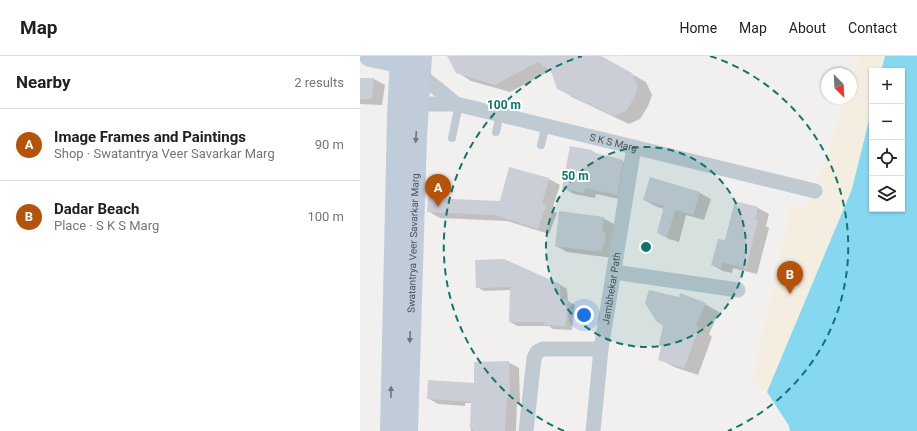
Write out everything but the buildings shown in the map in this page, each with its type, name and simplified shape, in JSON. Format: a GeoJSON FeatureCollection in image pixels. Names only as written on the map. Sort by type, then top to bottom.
{"type":"FeatureCollection","features":[{"type":"Feature","properties":{"kind":"main road"},"geometry":{"type":"LineString","coordinates":[[370,56],[400,59],[421,66]]}},
{"type":"Feature","properties":{"kind":"main road","name":"Swatantrya Veer Savarkar Marg"},"geometry":{"type":"LineString","coordinates":[[400,59],[408,102],[407,431]]}},
{"type":"Feature","properties":{"kind":"main road","name":"Swatantrya Veer Savarkar Marg"},"geometry":{"type":"LineString","coordinates":[[391,431],[393,316],[389,248],[396,177],[408,102],[421,66]]}},
{"type":"Feature","properties":{"kind":"street","name":"S K S Marg"},"geometry":{"type":"LineString","coordinates":[[421,66],[439,90],[457,104],[815,191]]}},
{"type":"Feature","properties":{"kind":"street"},"geometry":{"type":"LineString","coordinates":[[408,102],[457,104]]}},
{"type":"Feature","properties":{"kind":"street","name":"Jambhekar Path"},"geometry":{"type":"LineString","coordinates":[[593,431],[602,349],[634,146]]}},
{"type":"Feature","properties":{"kind":"street"},"geometry":{"type":"LineString","coordinates":[[614,272],[738,290]]}},
{"type":"Feature","properties":{"kind":"street"},"geometry":{"type":"LineString","coordinates":[[526,431],[534,358],[537,352],[543,348],[602,349]]}},
{"type":"Feature","properties":{"kind":"lane"},"geometry":{"type":"LineString","coordinates":[[452,138],[457,104]]}},
{"type":"Feature","properties":{"kind":"lane"},"geometry":{"type":"LineString","coordinates":[[496,132],[500,114]]}},
{"type":"Feature","properties":{"kind":"lane"},"geometry":{"type":"LineString","coordinates":[[541,145],[546,125]]}},
{"type":"Feature","properties":{"kind":"sand"},"geometry":{"type":"Polygon","coordinates":[[[859,56],[885,56],[882,68],[869,68],[869,120],[852,189],[767,392],[752,380],[791,206],[806,207],[815,191],[843,104],[857,104],[857,68],[855,68],[859,56]]]}},
{"type":"Feature","properties":{"kind":"water"},"geometry":{"type":"Polygon","coordinates":[[[885,56],[917,56],[917,431],[790,431],[789,426],[767,392],[852,189],[869,120],[869,212],[905,212],[905,68],[882,68],[885,56]]]}},
{"type":"Feature","properties":{"kind":"place","name":"Image Frames and Paintings"},"geometry":{"type":"Point","coordinates":[438,207]}},
{"type":"Feature","properties":{"kind":"place","name":"Dadar Beach"},"geometry":{"type":"Point","coordinates":[790,294]}}]}
